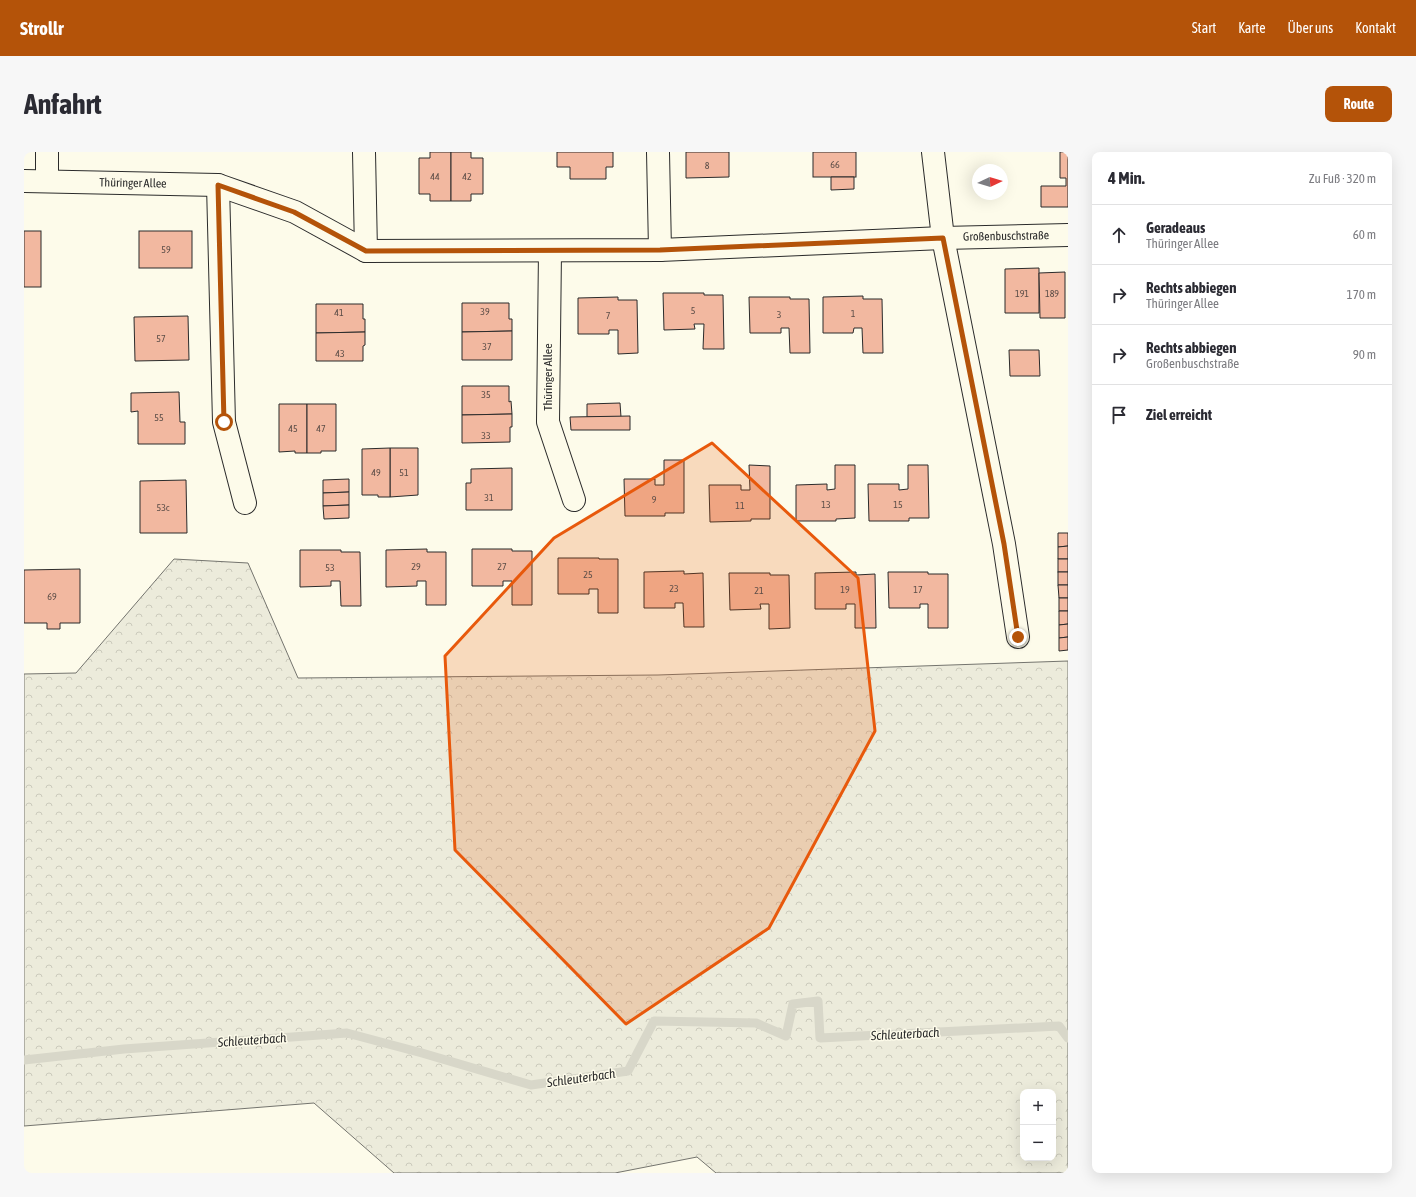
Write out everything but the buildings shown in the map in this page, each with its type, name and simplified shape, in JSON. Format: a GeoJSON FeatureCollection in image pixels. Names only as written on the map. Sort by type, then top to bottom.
{"type":"FeatureCollection","features":[{"type":"Feature","properties":{"kind":"street"},"geometry":{"type":"LineString","coordinates":[[47,152],[47,181]]}},
{"type":"Feature","properties":{"kind":"street"},"geometry":{"type":"LineString","coordinates":[[364,152],[366,251]]}},
{"type":"Feature","properties":{"kind":"street"},"geometry":{"type":"LineString","coordinates":[[658,152],[660,250]]}},
{"type":"Feature","properties":{"kind":"street"},"geometry":{"type":"LineString","coordinates":[[933,152],[943,238],[1004,544],[1018,637]]}},
{"type":"Feature","properties":{"kind":"street","name":"Thüringer Allee"},"geometry":{"type":"LineString","coordinates":[[24,181],[218,185],[294,212],[366,251],[660,250],[943,238]]}},
{"type":"Feature","properties":{"kind":"street"},"geometry":{"type":"LineString","coordinates":[[218,185],[224,422],[246,502]]}},
{"type":"Feature","properties":{"kind":"street","name":"Großenbuschstraße"},"geometry":{"type":"LineString","coordinates":[[943,238],[1068,235]]}},
{"type":"Feature","properties":{"kind":"street","name":"Thüringer Allee"},"geometry":{"type":"LineString","coordinates":[[550,251],[548,422],[574,500]]}},
{"type":"Feature","properties":{"kind":"highlighted area"},"geometry":{"type":"Polygon","coordinates":[[[712,443],[858,578],[875,731],[769,928],[626,1024],[455,850],[445,656],[554,538],[712,443]]]}},
{"type":"Feature","properties":{"kind":"green space"},"geometry":{"type":"Polygon","coordinates":[[[174,559],[248,563],[298,678],[658,675],[1068,661],[1068,1173],[716,1173],[697,1157],[615,1173],[394,1173],[314,1103],[24,1126],[24,674],[76,673],[174,559]]]}},
{"type":"Feature","properties":{"kind":"waterway","name":"Schleuterbach"},"geometry":{"type":"LineString","coordinates":[[24,1060],[124,1049],[347,1033],[531,1085],[628,1071],[654,1021],[756,1023],[786,1036],[793,1004],[818,1001],[820,1038],[1059,1026],[1068,1038]]}},
{"type":"Feature","properties":{"kind":"route"},"geometry":{"type":"LineString","coordinates":[[224,422],[218,185],[294,212],[366,251],[660,250],[943,238],[1004,544],[1018,637]]}}]}
